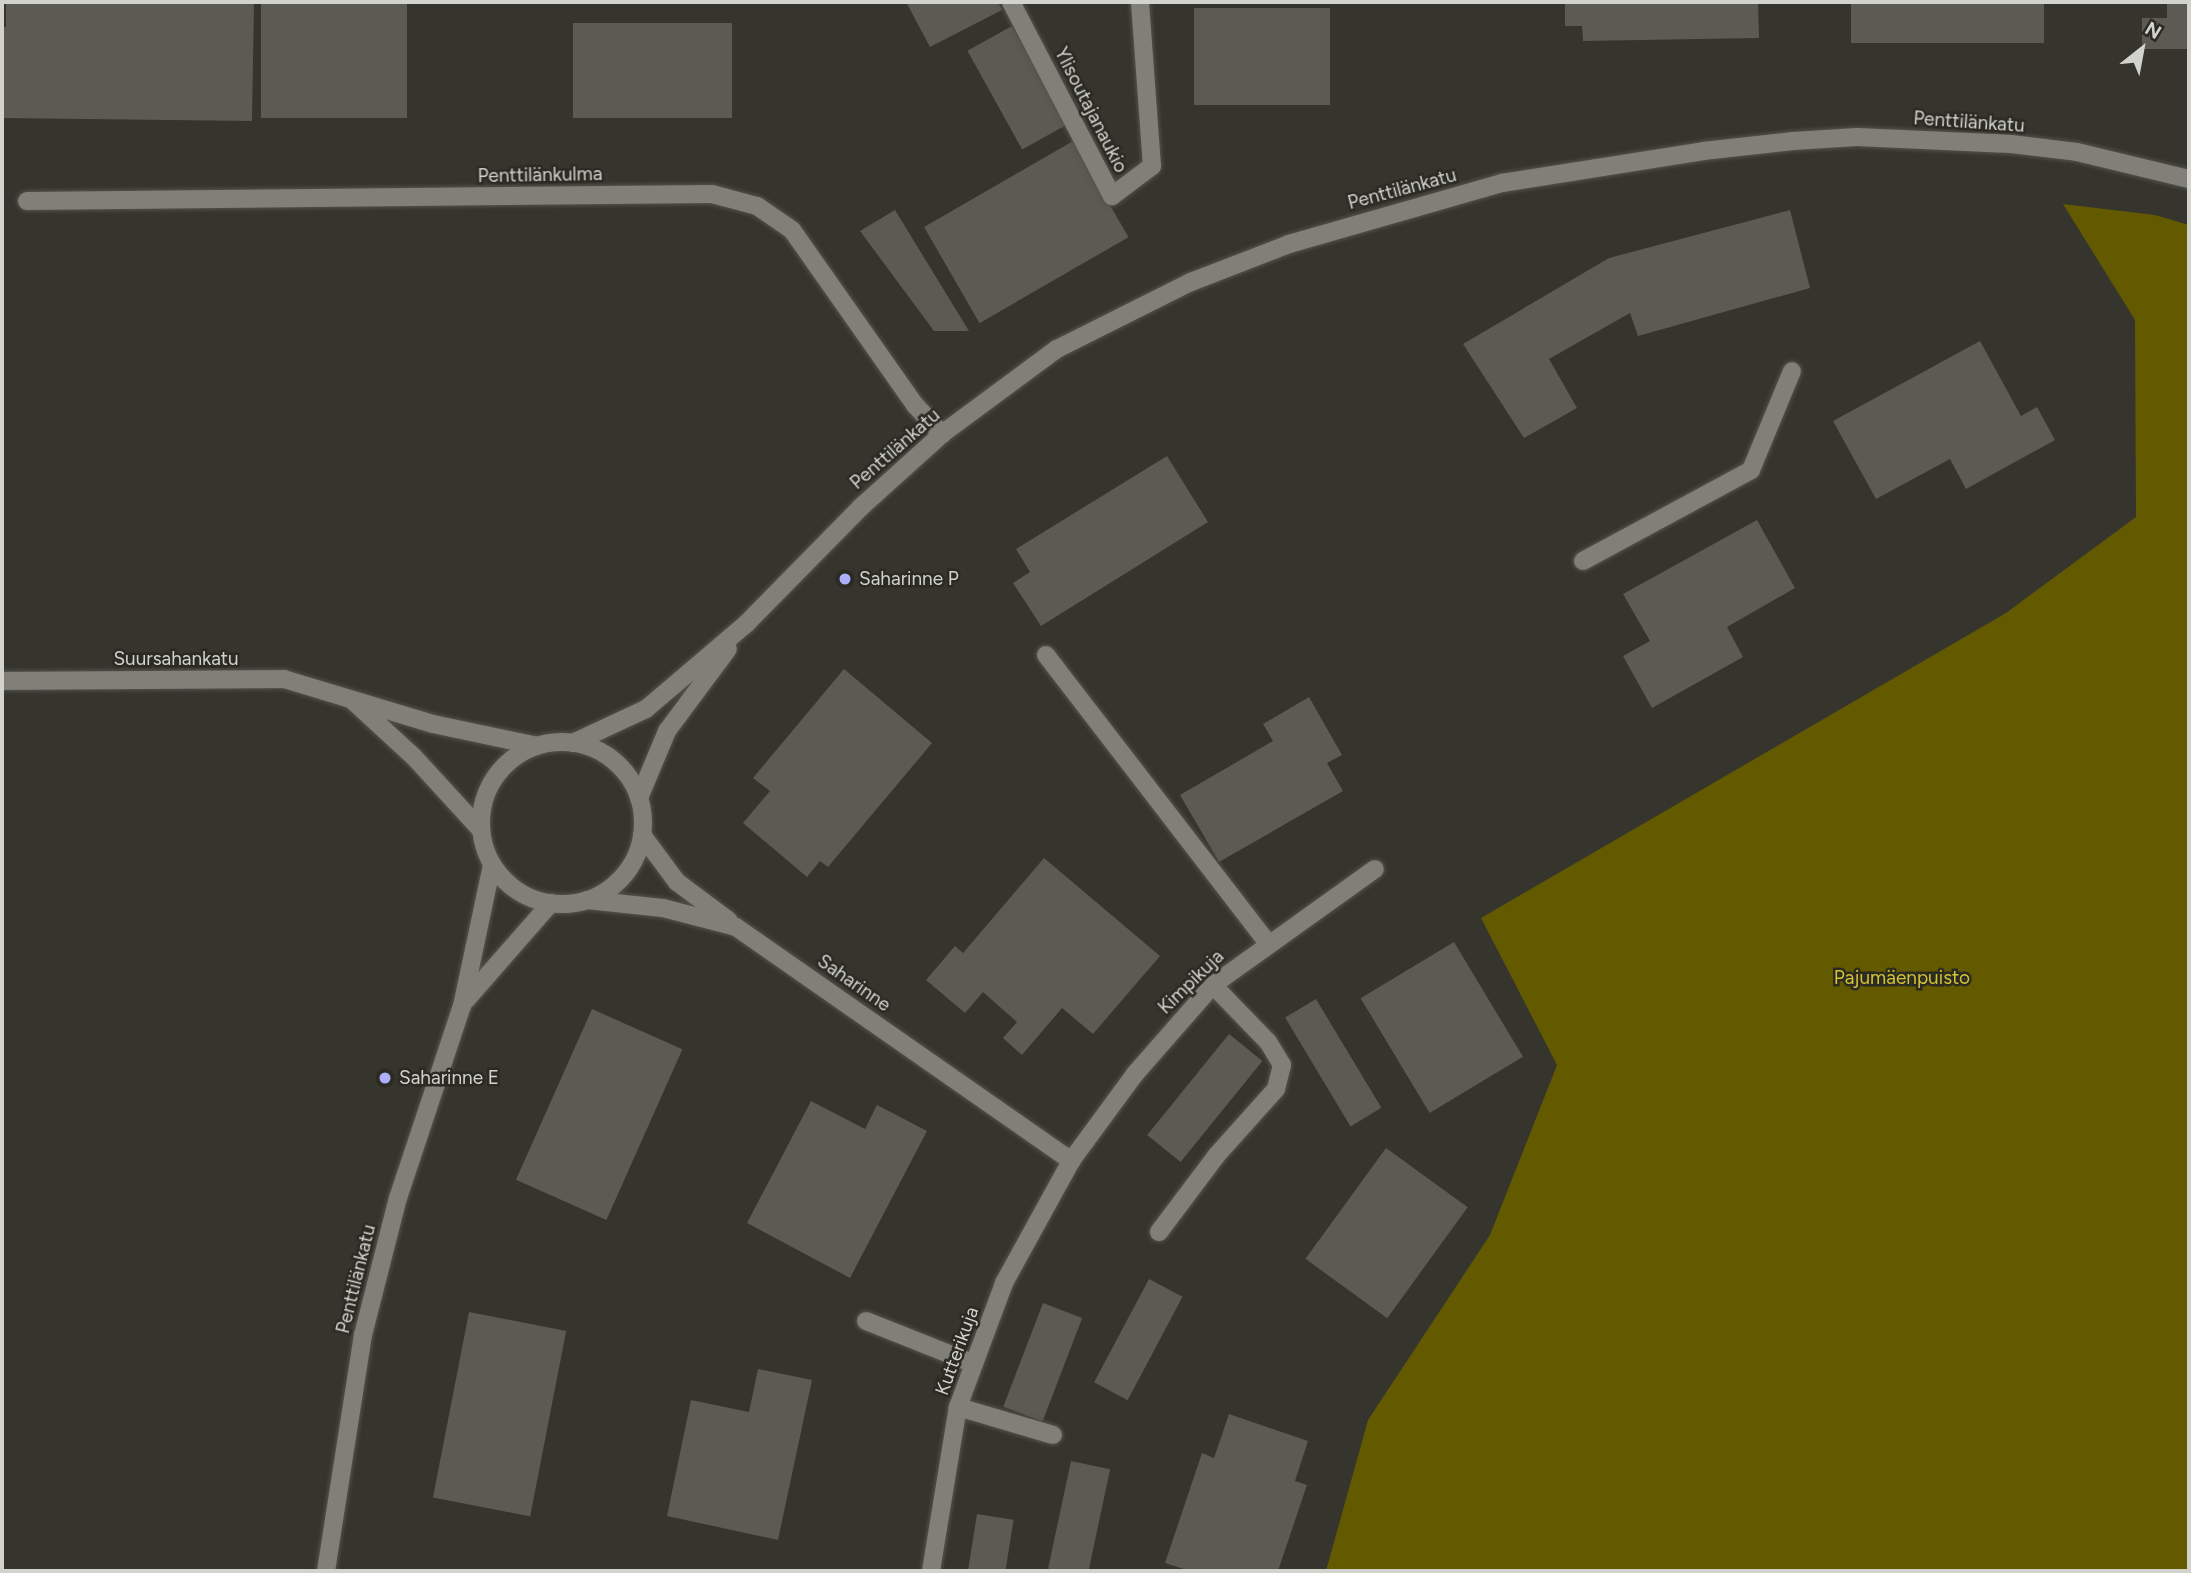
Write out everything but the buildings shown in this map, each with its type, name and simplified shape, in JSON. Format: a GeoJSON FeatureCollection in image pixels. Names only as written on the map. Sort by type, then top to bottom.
{"type":"FeatureCollection","features":[{"type":"Feature","properties":{"kind":"street","name":"Ylisoutajanaukio"},"geometry":{"type":"LineString","coordinates":[[1011,2],[1112,196],[1152,166],[1140,2]]}},
{"type":"Feature","properties":{"kind":"street","name":"Penttilänkatu"},"geometry":{"type":"LineString","coordinates":[[573,743],[646,709],[747,623],[860,507],[942,434],[1057,349],[1191,282],[1289,244],[1502,183],[1703,151],[1857,136],[2064,151],[2189,179]]}},
{"type":"Feature","properties":{"kind":"street","name":"Penttilänkulma"},"geometry":{"type":"LineString","coordinates":[[27,201],[712,194],[757,206],[792,230],[915,405],[942,434]]}},
{"type":"Feature","properties":{"kind":"street"},"geometry":{"type":"LineString","coordinates":[[1583,561],[1751,470],[1792,371]]}},
{"type":"Feature","properties":{"kind":"street","name":"Penttilänkatu"},"geometry":{"type":"LineString","coordinates":[[639,799],[667,731],[747,623]]}},
{"type":"Feature","properties":{"kind":"street"},"geometry":{"type":"LineString","coordinates":[[1046,655],[1267,942]]}},
{"type":"Feature","properties":{"kind":"street","name":"Suursahankatu"},"geometry":{"type":"LineString","coordinates":[[2,681],[284,680],[433,724],[537,746]]}},
{"type":"Feature","properties":{"kind":"street","name":"Suursahankatu"},"geometry":{"type":"LineString","coordinates":[[348,697],[414,757],[481,830]]}},
{"type":"Feature","properties":{"kind":"street"},"geometry":{"type":"LineString","coordinates":[[573,743],[591,747],[621,768],[639,799],[642,835],[629,868],[618,882],[587,900],[551,903],[517,891],[492,864],[481,830],[481,812],[494,778],[506,764],[537,746],[573,743]]}},
{"type":"Feature","properties":{"kind":"street"},"geometry":{"type":"LineString","coordinates":[[642,835],[677,881],[736,927]]}},
{"type":"Feature","properties":{"kind":"street","name":"Penttilänkatu"},"geometry":{"type":"LineString","coordinates":[[326,1571],[363,1335],[398,1198],[462,1006],[492,864]]}},
{"type":"Feature","properties":{"kind":"street","name":"Kimpikuja"},"geometry":{"type":"LineString","coordinates":[[1071,1161],[1135,1074],[1213,985],[1267,942],[1375,869]]}},
{"type":"Feature","properties":{"kind":"street","name":"Saharinne"},"geometry":{"type":"LineString","coordinates":[[587,900],[663,908],[736,927],[1071,1161]]}},
{"type":"Feature","properties":{"kind":"street"},"geometry":{"type":"LineString","coordinates":[[462,1006],[551,903]]}},
{"type":"Feature","properties":{"kind":"street"},"geometry":{"type":"LineString","coordinates":[[1159,1233],[1216,1156],[1276,1089],[1282,1065],[1268,1042],[1213,985]]}},
{"type":"Feature","properties":{"kind":"street","name":"Kutterikuja"},"geometry":{"type":"LineString","coordinates":[[931,1571],[958,1407],[1003,1283],[1071,1161]]}},
{"type":"Feature","properties":{"kind":"street"},"geometry":{"type":"LineString","coordinates":[[866,1321],[974,1364]]}},
{"type":"Feature","properties":{"kind":"street"},"geometry":{"type":"LineString","coordinates":[[958,1407],[1053,1435]]}},
{"type":"Feature","properties":{"kind":"green space","name":"Pajumäenpuisto"},"geometry":{"type":"Polygon","coordinates":[[[2063,204],[2155,215],[2189,225],[2189,1571],[1326,1571],[1368,1420],[1490,1235],[1557,1065],[1481,918],[2006,613],[2136,517],[2135,320],[2063,204]]]}},
{"type":"Feature","properties":{"kind":"place","name":"Saharinne P"},"geometry":{"type":"Point","coordinates":[845,579]}},
{"type":"Feature","properties":{"kind":"place","name":"Saharinne E"},"geometry":{"type":"Point","coordinates":[385,1078]}}]}
